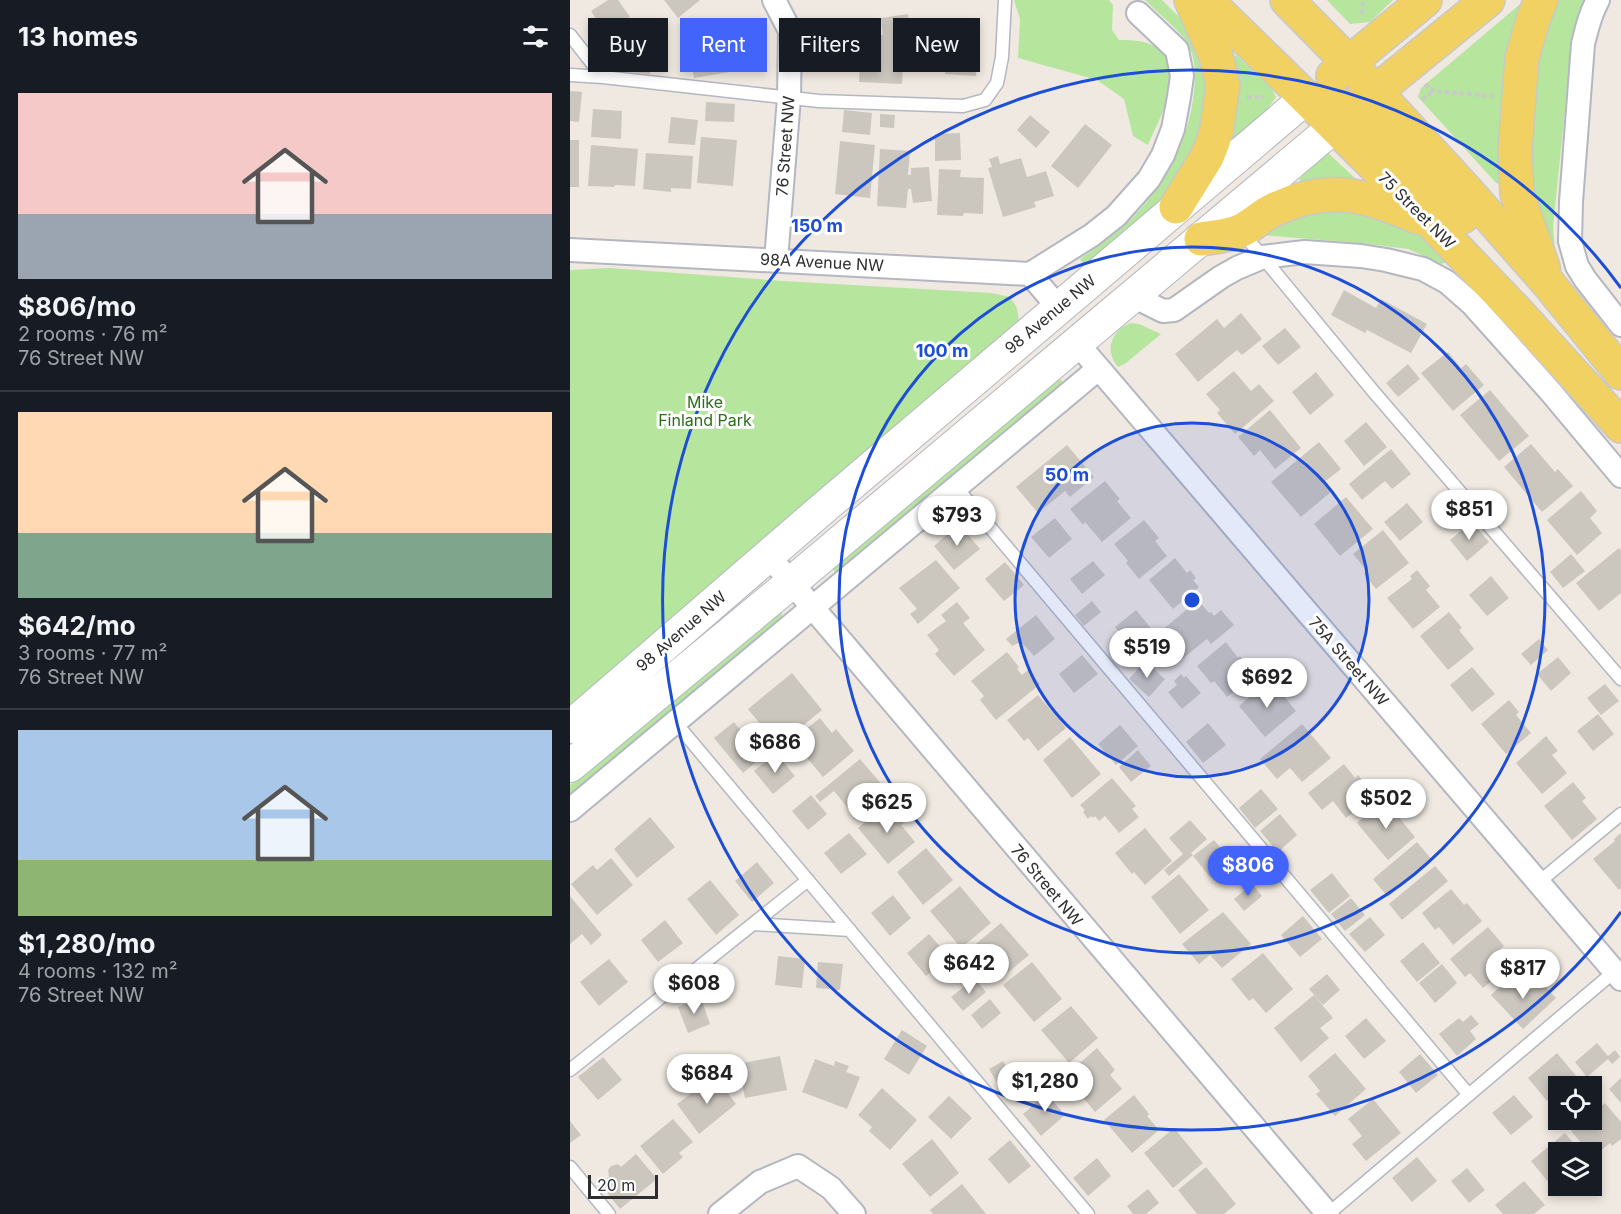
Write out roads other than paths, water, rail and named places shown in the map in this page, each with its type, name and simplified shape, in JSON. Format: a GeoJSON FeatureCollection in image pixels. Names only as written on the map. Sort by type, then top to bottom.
{"type":"FeatureCollection","features":[{"type":"Feature","properties":{"kind":"main road"},"geometry":{"type":"LineString","coordinates":[[1176,207],[1207,157],[1213,142],[1223,85],[1216,56],[1191,0]]}},
{"type":"Feature","properties":{"kind":"main road","name":"75 Street NW"},"geometry":{"type":"LineString","coordinates":[[1206,0],[1306,98],[1354,110],[1548,283],[1572,313],[1612,335],[1621,373]]}},
{"type":"Feature","properties":{"kind":"main road","name":"75 Street NW"},"geometry":{"type":"LineString","coordinates":[[1287,0],[1350,63],[1354,110],[1432,223],[1560,380],[1621,426]]}},
{"type":"Feature","properties":{"kind":"main road","name":"98 Avenue NW"},"geometry":{"type":"LineString","coordinates":[[570,727],[1058,307],[1425,0]]}},
{"type":"Feature","properties":{"kind":"main road"},"geometry":{"type":"LineString","coordinates":[[1234,223],[1354,110],[1488,0]]}},
{"type":"Feature","properties":{"kind":"main road"},"geometry":{"type":"LineString","coordinates":[[1541,0],[1522,58],[1515,150],[1517,194],[1548,283]]}},
{"type":"Feature","properties":{"kind":"main road"},"geometry":{"type":"LineString","coordinates":[[1354,110],[1511,265],[1572,313]]}},
{"type":"Feature","properties":{"kind":"main road"},"geometry":{"type":"LineString","coordinates":[[1201,239],[1234,223],[1286,204],[1318,196],[1363,197],[1385,203],[1432,223]]}},
{"type":"Feature","properties":{"kind":"main road","name":"98 Avenue NW"},"geometry":{"type":"LineString","coordinates":[[570,766],[1201,239]]}},
{"type":"Feature","properties":{"kind":"street","name":"76 Street NW"},"geometry":{"type":"LineString","coordinates":[[774,0],[790,31],[789,98],[776,260]]}},
{"type":"Feature","properties":{"kind":"street","name":"75 Street NW"},"geometry":{"type":"LineString","coordinates":[[1598,0],[1592,11],[1584,44],[1570,241],[1577,266],[1594,293],[1612,335]]}},
{"type":"Feature","properties":{"kind":"street"},"geometry":{"type":"LineString","coordinates":[[1058,307],[1030,274],[1092,235],[1116,216],[1149,179],[1173,129],[1182,76],[1178,50],[1138,13]]}},
{"type":"Feature","properties":{"kind":"street","name":"98A Avenue NW"},"geometry":{"type":"LineString","coordinates":[[570,250],[1030,274]]}},
{"type":"Feature","properties":{"kind":"street","name":"75 Street NW"},"geometry":{"type":"LineString","coordinates":[[1263,257],[1305,252],[1361,256],[1423,269],[1447,282],[1560,380],[1621,476]]}},
{"type":"Feature","properties":{"kind":"street"},"geometry":{"type":"LineString","coordinates":[[1133,296],[1163,311],[1174,310],[1221,277],[1263,257]]}},
{"type":"Feature","properties":{"kind":"street","name":"75A Street NW"},"geometry":{"type":"LineString","coordinates":[[1077,343],[1618,975]]}},
{"type":"Feature","properties":{"kind":"street"},"geometry":{"type":"LineString","coordinates":[[570,810],[1098,369]]}},
{"type":"Feature","properties":{"kind":"street","name":"76 Street NW"},"geometry":{"type":"LineString","coordinates":[[768,555],[1328,1214]]}},
{"type":"Feature","properties":{"kind":"street"},"geometry":{"type":"LineString","coordinates":[[720,1214],[760,1182],[798,1166],[831,1188],[854,1214]]}},
{"type":"Feature","properties":{"kind":"lane"},"geometry":{"type":"LineString","coordinates":[[570,75],[819,101],[963,106],[985,100],[997,83],[1002,57],[1005,0]]}},
{"type":"Feature","properties":{"kind":"lane"},"geometry":{"type":"LineString","coordinates":[[570,35],[603,77]]}},
{"type":"Feature","properties":{"kind":"lane"},"geometry":{"type":"LineString","coordinates":[[1234,223],[1373,391],[1621,679]]}},
{"type":"Feature","properties":{"kind":"lane"},"geometry":{"type":"LineString","coordinates":[[956,487],[1469,1095]]}},
{"type":"Feature","properties":{"kind":"lane"},"geometry":{"type":"LineString","coordinates":[[675,722],[1088,1214]]}},
{"type":"Feature","properties":{"kind":"lane"},"geometry":{"type":"LineString","coordinates":[[1539,882],[1621,814]]}},
{"type":"Feature","properties":{"kind":"lane"},"geometry":{"type":"LineString","coordinates":[[570,1070],[808,879]]}},
{"type":"Feature","properties":{"kind":"lane"},"geometry":{"type":"LineString","coordinates":[[753,924],[850,930]]}},
{"type":"Feature","properties":{"kind":"lane"},"geometry":{"type":"LineString","coordinates":[[1328,1214],[1469,1095],[1618,975]]}},
{"type":"Feature","properties":{"kind":"lane"},"geometry":{"type":"LineString","coordinates":[[570,1167],[609,1214]]}},
{"type":"Feature","properties":{"kind":"park label","name":"Mike Finland Park"},"geometry":{"type":"Point","coordinates":[705,411]}}]}
